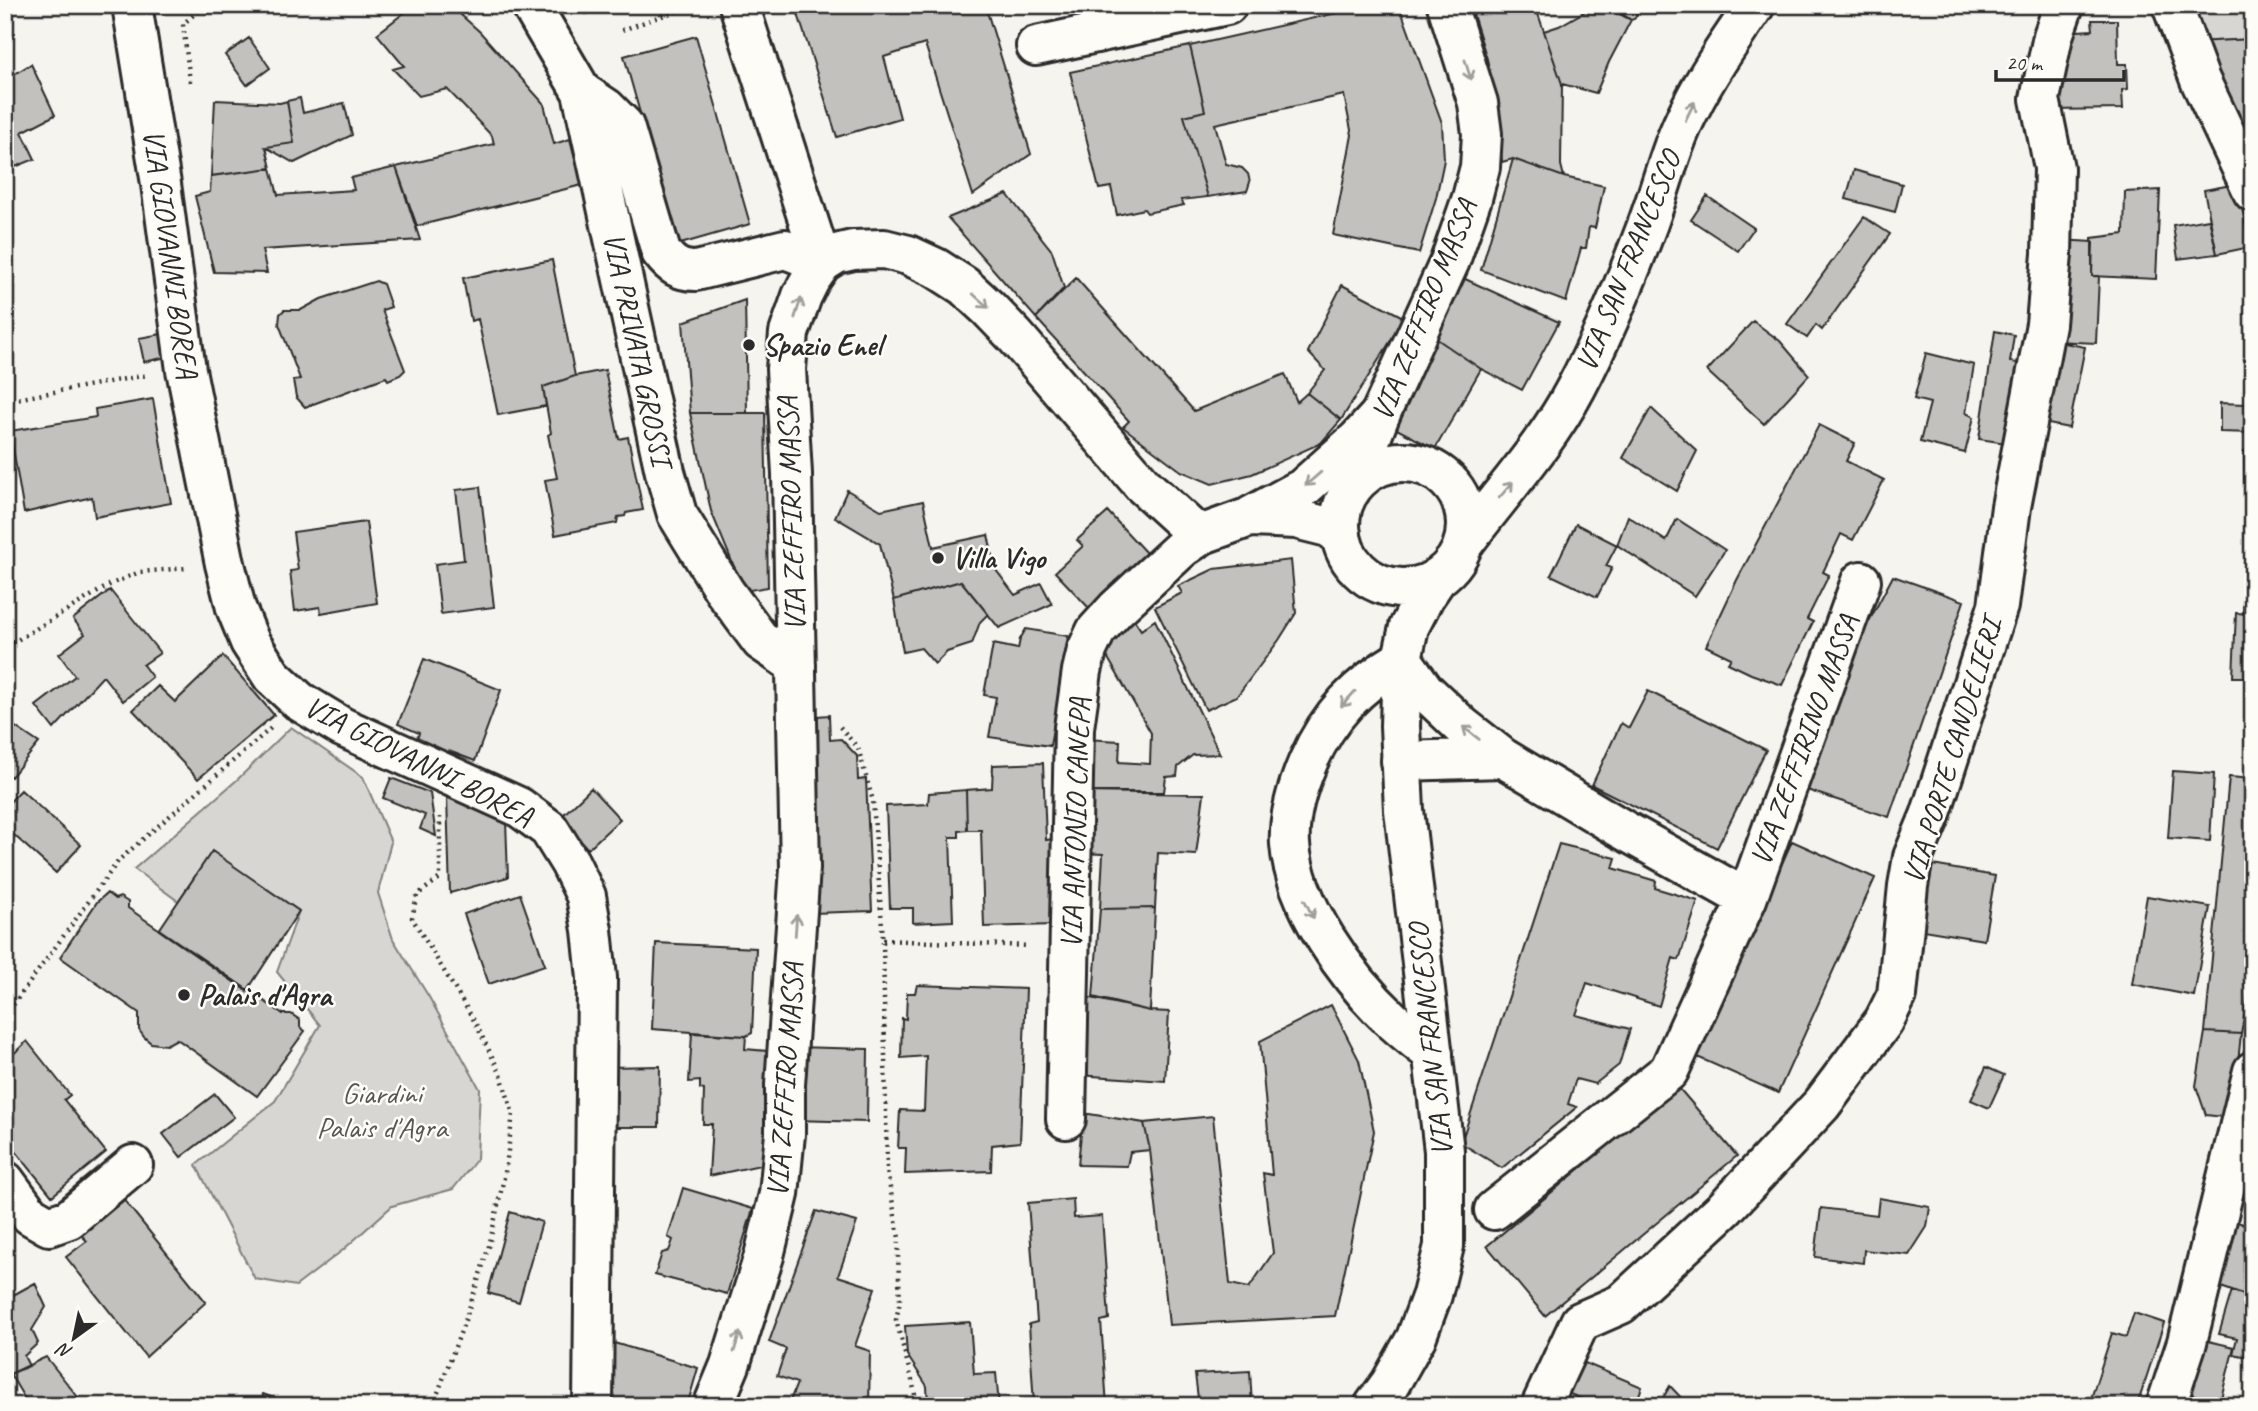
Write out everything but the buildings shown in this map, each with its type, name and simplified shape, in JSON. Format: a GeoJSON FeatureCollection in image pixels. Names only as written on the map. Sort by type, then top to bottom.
{"type":"FeatureCollection","features":[{"type":"Feature","properties":{"kind":"street","name":"VIA GIOVANNI BOREA"},"geometry":{"type":"LineString","coordinates":[[132,5],[161,184],[186,370],[225,564],[236,608],[250,642],[272,676],[299,701],[342,727],[519,807],[549,829],[586,896],[597,978],[593,1406]]}},
{"type":"Feature","properties":{"kind":"street","name":"VIA PRIVATA GROSSI"},"geometry":{"type":"LineString","coordinates":[[531,5],[582,92],[665,472],[677,513],[725,593],[761,641],[796,665]]}},
{"type":"Feature","properties":{"kind":"street"},"geometry":{"type":"LineString","coordinates":[[738,5],[822,263]]}},
{"type":"Feature","properties":{"kind":"street"},"geometry":{"type":"LineString","coordinates":[[1036,46],[1227,5]]}},
{"type":"Feature","properties":{"kind":"street","name":"VIA ZEFFIRO MASSA"},"geometry":{"type":"LineString","coordinates":[[1351,490],[1380,415],[1450,261],[1480,167],[1482,134],[1478,103],[1447,5]]}},
{"type":"Feature","properties":{"kind":"street","name":"VIA SAN FRANCESCO"},"geometry":{"type":"LineString","coordinates":[[1464,543],[1522,471],[1575,391],[1629,272],[1664,171],[1690,108],[1755,5]]}},
{"type":"Feature","properties":{"kind":"street","name":"VIA PORTE CANDELIERI"},"geometry":{"type":"LineString","coordinates":[[1541,1406],[1580,1322],[1621,1304],[1725,1208],[1822,1104],[1884,1021],[1897,995],[1913,857],[1930,816],[1998,606],[2011,507],[2046,324],[2052,254],[2054,168],[2040,99],[2053,36],[2064,5]]}},
{"type":"Feature","properties":{"kind":"street"},"geometry":{"type":"LineString","coordinates":[[2172,5],[2200,80],[2253,192]]}},
{"type":"Feature","properties":{"kind":"street"},"geometry":{"type":"LineString","coordinates":[[582,92],[606,108],[624,127],[661,252],[670,263],[683,271],[696,271],[785,249],[822,263]]}},
{"type":"Feature","properties":{"kind":"street"},"geometry":{"type":"LineString","coordinates":[[822,263],[836,254],[853,250],[884,249],[908,255],[964,286],[1015,336],[1143,485],[1189,527],[1203,534],[1250,517],[1303,488],[1357,440],[1380,415]]}},
{"type":"Feature","properties":{"kind":"street","name":"VIA ZEFFIRO MASSA"},"geometry":{"type":"LineString","coordinates":[[713,1406],[730,1365],[764,1256],[779,1194],[785,1134],[785,1085],[800,868],[792,474],[786,369],[789,334],[802,296],[822,263]]}},
{"type":"Feature","properties":{"kind":"street"},"geometry":{"type":"LineString","coordinates":[[1408,461],[1424,466],[1443,476],[1456,491],[1464,508],[1464,543],[1457,558],[1438,577],[1427,583],[1406,587],[1383,584],[1359,568],[1348,555],[1341,535],[1345,501],[1351,490],[1368,472],[1389,463],[1408,461]]}},
{"type":"Feature","properties":{"kind":"street"},"geometry":{"type":"LineString","coordinates":[[1250,517],[1304,520],[1328,527],[1341,535]]}},
{"type":"Feature","properties":{"kind":"street","name":"VIA ANTONIO CANEPA"},"geometry":{"type":"LineString","coordinates":[[1066,1119],[1074,728],[1082,671],[1087,650],[1096,631],[1182,548],[1203,534]]}},
{"type":"Feature","properties":{"kind":"street","name":"VIA SAN FRANCESCO"},"geometry":{"type":"LineString","coordinates":[[1374,1406],[1416,1338],[1432,1295],[1444,1246],[1444,1151],[1404,810],[1400,726],[1402,659],[1413,618],[1438,577]]}},
{"type":"Feature","properties":{"kind":"street","name":"VIA SAN FRANCESCO"},"geometry":{"type":"LineString","coordinates":[[1372,578],[1388,606],[1402,659]]}},
{"type":"Feature","properties":{"kind":"street","name":"VIA ZEFFIRINO MASSA"},"geometry":{"type":"LineString","coordinates":[[1494,1210],[1669,1071],[1747,899],[1861,581]]}},
{"type":"Feature","properties":{"kind":"street"},"geometry":{"type":"LineString","coordinates":[[1402,659],[1360,687],[1340,708],[1325,731],[1311,756],[1298,789],[1290,822],[1290,844],[1298,884],[1319,927],[1353,977],[1391,1019],[1433,1054]]}},
{"type":"Feature","properties":{"kind":"street","name":"VIA ZEFFIRINO MASSA"},"geometry":{"type":"LineString","coordinates":[[1402,659],[1424,690],[1462,726],[1503,758],[1622,830],[1747,899]]}},
{"type":"Feature","properties":{"kind":"street"},"geometry":{"type":"LineString","coordinates":[[1401,761],[1503,758]]}},
{"type":"Feature","properties":{"kind":"street"},"geometry":{"type":"LineString","coordinates":[[2166,1406],[2187,1342],[2253,1071]]}},
{"type":"Feature","properties":{"kind":"street"},"geometry":{"type":"LineString","coordinates":[[5,1181],[30,1216],[49,1226],[69,1219],[133,1165]]}},
{"type":"Feature","properties":{"kind":"path"},"geometry":{"type":"LineString","coordinates":[[622,30],[693,5]]}},
{"type":"Feature","properties":{"kind":"path"},"geometry":{"type":"LineString","coordinates":[[5,401],[186,370]]}},
{"type":"Feature","properties":{"kind":"path"},"geometry":{"type":"LineString","coordinates":[[5,642],[14,642],[111,584],[140,572],[225,564]]}},
{"type":"Feature","properties":{"kind":"path"},"geometry":{"type":"LineString","coordinates":[[5,1016],[119,860],[299,701]]}},
{"type":"Feature","properties":{"kind":"path"},"geometry":{"type":"LineString","coordinates":[[834,720],[858,748],[873,801],[883,940],[887,1171],[899,1238],[900,1301],[896,1320],[917,1406]]}},
{"type":"Feature","properties":{"kind":"path"},"geometry":{"type":"LineString","coordinates":[[433,1406],[467,1315],[489,1245],[505,1173],[513,1114],[501,1075],[475,1023],[412,918],[417,895],[440,878],[439,782],[444,772]]}},
{"type":"Feature","properties":{"kind":"path"},"geometry":{"type":"LineString","coordinates":[[883,940],[1069,948]]}},
{"type":"Feature","properties":{"kind":"green space"},"geometry":{"type":"Polygon","coordinates":[[[2184,5],[2253,5],[2253,39],[2195,42],[2184,5]]]}},
{"type":"Feature","properties":{"kind":"green space","name":"Giardini Palais d'Agra"},"geometry":{"type":"Polygon","coordinates":[[[291,727],[363,777],[391,842],[378,893],[393,939],[480,1089],[477,1159],[453,1189],[392,1206],[343,1250],[296,1286],[255,1279],[196,1165],[275,1101],[320,1025],[277,972],[299,911],[212,852],[178,901],[134,869],[238,779],[291,727]]]}},
{"type":"Feature","properties":{"kind":"place","name":"Spazio Enel"},"geometry":{"type":"Point","coordinates":[749,345]}},
{"type":"Feature","properties":{"kind":"place","name":"Villa Vigo"},"geometry":{"type":"Point","coordinates":[938,558]}},
{"type":"Feature","properties":{"kind":"place","name":"Palais d'Agra"},"geometry":{"type":"Point","coordinates":[184,995]}}]}
